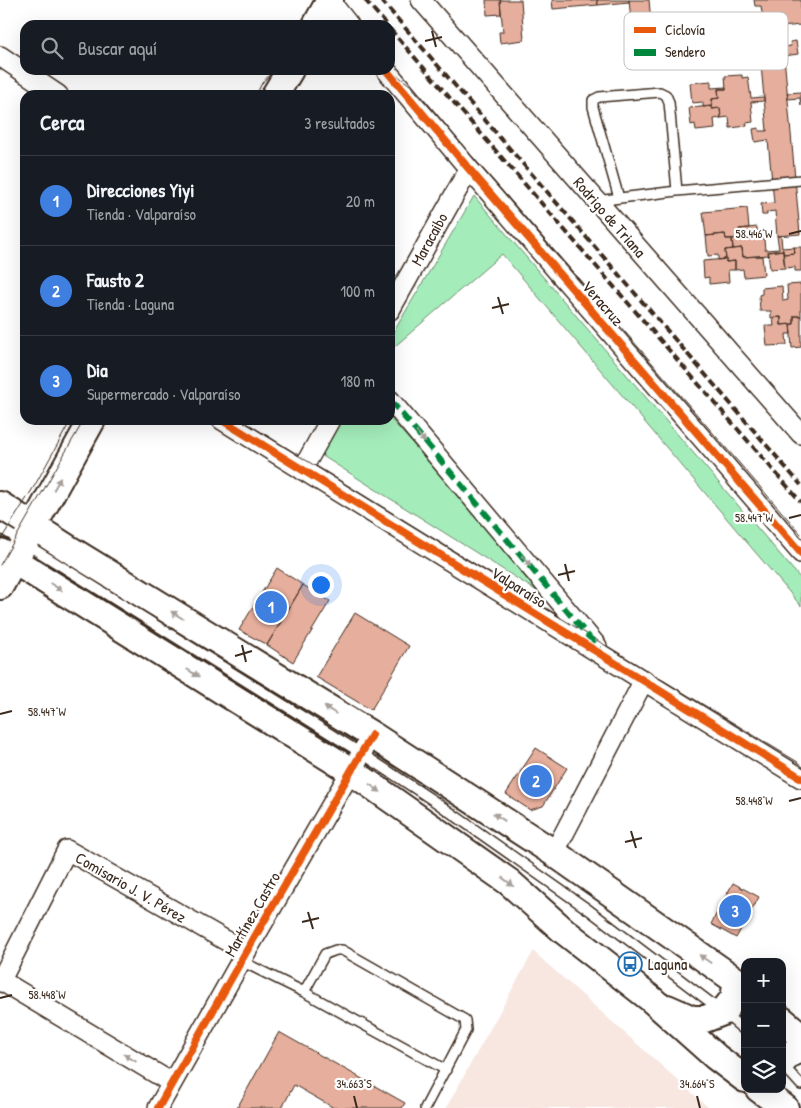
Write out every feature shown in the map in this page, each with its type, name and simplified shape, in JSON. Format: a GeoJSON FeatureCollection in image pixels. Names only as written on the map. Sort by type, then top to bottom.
{"type":"FeatureCollection","features":[{"type":"Feature","properties":{"kind":"main road"},"geometry":{"type":"LineString","coordinates":[[319,20],[330,0]]}},
{"type":"Feature","properties":{"kind":"main road"},"geometry":{"type":"LineString","coordinates":[[279,90],[287,75]]}},
{"type":"Feature","properties":{"kind":"main road"},"geometry":{"type":"LineString","coordinates":[[0,586],[18,546],[89,425]]}},
{"type":"Feature","properties":{"kind":"main road"},"geometry":{"type":"LineString","coordinates":[[0,505],[18,546],[361,753],[564,931],[651,999],[716,1057],[741,1076]]}},
{"type":"Feature","properties":{"kind":"main road"},"geometry":{"type":"LineString","coordinates":[[18,546],[361,753],[554,853],[741,984],[734,998],[723,1012],[705,1020],[692,1019],[651,999]]}},
{"type":"Feature","properties":{"kind":"main road"},"geometry":{"type":"LineString","coordinates":[[786,1023],[801,1036]]}},
{"type":"Feature","properties":{"kind":"main road"},"geometry":{"type":"LineString","coordinates":[[786,1058],[790,1054],[801,1049]]}},
{"type":"Feature","properties":{"kind":"main road"},"geometry":{"type":"LineString","coordinates":[[764,1093],[786,1108]]}},
{"type":"Feature","properties":{"kind":"main road"},"geometry":{"type":"LineString","coordinates":[[778,1093],[786,1108]]}},
{"type":"Feature","properties":{"kind":"street"},"geometry":{"type":"LineString","coordinates":[[330,0],[345,20]]}},
{"type":"Feature","properties":{"kind":"street","name":"Rodrigo de Triana"},"geometry":{"type":"LineString","coordinates":[[421,0],[801,434]]}},
{"type":"Feature","properties":{"kind":"street"},"geometry":{"type":"LineString","coordinates":[[0,56],[20,69]]}},
{"type":"Feature","properties":{"kind":"street"},"geometry":{"type":"LineString","coordinates":[[28,75],[51,90]]}},
{"type":"Feature","properties":{"kind":"street","name":"Veracruz"},"geometry":{"type":"LineString","coordinates":[[390,75],[469,169],[801,553]]}},
{"type":"Feature","properties":{"kind":"street","name":"Maracaibo"},"geometry":{"type":"LineString","coordinates":[[395,301],[469,169]]}},
{"type":"Feature","properties":{"kind":"street","name":"Valparaíso"},"geometry":{"type":"LineString","coordinates":[[395,406],[604,656]]}},
{"type":"Feature","properties":{"kind":"street","name":"Valparaíso"},"geometry":{"type":"LineString","coordinates":[[230,425],[801,778]]}},
{"type":"Feature","properties":{"kind":"street"},"geometry":{"type":"LineString","coordinates":[[302,470],[327,425]]}},
{"type":"Feature","properties":{"kind":"street"},"geometry":{"type":"LineString","coordinates":[[554,853],[644,680]]}},
{"type":"Feature","properties":{"kind":"street","name":"Martínez Castro"},"geometry":{"type":"LineString","coordinates":[[158,1108],[243,956],[361,753]]}},
{"type":"Feature","properties":{"kind":"street","name":"Comisario J. V. Pérez"},"geometry":{"type":"LineString","coordinates":[[0,981],[67,850],[243,956]]}},
{"type":"Feature","properties":{"kind":"street"},"geometry":{"type":"LineString","coordinates":[[0,981],[172,1083]]}},
{"type":"Feature","properties":{"kind":"lane"},"geometry":{"type":"LineString","coordinates":[[619,198],[593,107],[593,100],[599,97],[660,92],[666,94],[669,102],[677,191]]}},
{"type":"Feature","properties":{"kind":"lane"},"geometry":{"type":"LineString","coordinates":[[596,200],[801,180]]}},
{"type":"Feature","properties":{"kind":"lane"},"geometry":{"type":"LineString","coordinates":[[0,528],[18,546]]}},
{"type":"Feature","properties":{"kind":"lane"},"geometry":{"type":"LineString","coordinates":[[361,753],[437,803],[588,910],[741,1028]]}},
{"type":"Feature","properties":{"kind":"lane"},"geometry":{"type":"LineString","coordinates":[[304,992],[325,954],[342,950],[465,1020],[466,1030],[425,1108]]}},
{"type":"Feature","properties":{"kind":"lane"},"geometry":{"type":"LineString","coordinates":[[243,956],[304,992],[446,1070]]}},
{"type":"Feature","properties":{"kind":"lane"},"geometry":{"type":"LineString","coordinates":[[786,1066],[801,1076]]}},
{"type":"Feature","properties":{"kind":"lane"},"geometry":{"type":"LineString","coordinates":[[786,1068],[801,1085]]}},
{"type":"Feature","properties":{"kind":"shaded area"},"geometry":{"type":"Polygon","coordinates":[[[534,952],[709,1108],[446,1108],[534,952]]]}},
{"type":"Feature","properties":{"kind":"green space"},"geometry":{"type":"Polygon","coordinates":[[[474,196],[801,579],[801,606],[502,254],[395,346],[395,330],[474,196]]]}},
{"type":"Feature","properties":{"kind":"green space"},"geometry":{"type":"Polygon","coordinates":[[[395,424],[548,598],[321,455],[338,425],[395,424]]]}},
{"type":"Feature","properties":{"kind":"building"},"geometry":{"type":"Polygon","coordinates":[[[486,0],[500,0],[501,14],[487,15],[486,0]]]}},
{"type":"Feature","properties":{"kind":"building"},"geometry":{"type":"Polygon","coordinates":[[[500,0],[521,0],[524,40],[500,43],[499,32],[503,32],[500,0]]]}},
{"type":"Feature","properties":{"kind":"building"},"geometry":{"type":"Polygon","coordinates":[[[552,0],[597,0],[598,5],[553,9],[552,0]]]}},
{"type":"Feature","properties":{"kind":"building"},"geometry":{"type":"Polygon","coordinates":[[[597,0],[629,0],[629,2],[598,5],[597,0]]]}},
{"type":"Feature","properties":{"kind":"building"},"geometry":{"type":"Polygon","coordinates":[[[629,0],[649,0],[650,12],[630,12],[629,0]]]}},
{"type":"Feature","properties":{"kind":"building"},"geometry":{"type":"Polygon","coordinates":[[[754,0],[801,0],[801,25],[788,26],[788,12],[762,12],[761,6],[755,6],[754,0]]]}},
{"type":"Feature","properties":{"kind":"building"},"geometry":{"type":"Polygon","coordinates":[[[796,41],[798,54],[788,55],[788,46],[791,46],[790,42],[796,41]]]}},
{"type":"Feature","properties":{"kind":"building"},"geometry":{"type":"Polygon","coordinates":[[[761,70],[785,70],[800,234],[777,236],[775,211],[762,215],[761,204],[774,203],[768,140],[755,142],[753,129],[759,128],[759,131],[767,131],[761,70]]]}},
{"type":"Feature","properties":{"kind":"building"},"geometry":{"type":"Polygon","coordinates":[[[742,75],[742,78],[748,77],[751,98],[764,97],[764,101],[751,102],[753,122],[746,123],[747,126],[730,128],[729,117],[721,118],[720,108],[712,109],[712,99],[719,98],[718,89],[726,89],[725,76],[742,75]]]}},
{"type":"Feature","properties":{"kind":"building"},"geometry":{"type":"Polygon","coordinates":[[[711,81],[711,88],[726,87],[726,89],[718,89],[719,98],[712,99],[712,106],[703,107],[703,102],[692,103],[690,83],[711,81]]]}},
{"type":"Feature","properties":{"kind":"building"},"geometry":{"type":"Polygon","coordinates":[[[801,92],[801,106],[800,98],[788,99],[787,93],[801,92]]]}},
{"type":"Feature","properties":{"kind":"building"},"geometry":{"type":"Polygon","coordinates":[[[712,106],[712,109],[720,108],[721,118],[714,119],[715,129],[696,131],[695,124],[691,125],[689,108],[712,106]]]}},
{"type":"Feature","properties":{"kind":"building"},"geometry":{"type":"Polygon","coordinates":[[[747,208],[749,228],[739,229],[740,238],[726,239],[725,234],[706,236],[703,212],[747,208]]]}},
{"type":"Feature","properties":{"kind":"building"},"geometry":{"type":"Polygon","coordinates":[[[757,227],[757,231],[763,230],[765,250],[779,249],[777,236],[781,236],[782,248],[794,247],[795,253],[783,254],[783,250],[768,252],[769,255],[743,257],[742,248],[733,249],[732,239],[740,238],[739,229],[757,227]]]}},
{"type":"Feature","properties":{"kind":"building"},"geometry":{"type":"Polygon","coordinates":[[[725,234],[726,239],[732,239],[733,249],[725,250],[726,259],[718,260],[718,255],[708,256],[706,236],[725,234]]]}},
{"type":"Feature","properties":{"kind":"building"},"geometry":{"type":"Polygon","coordinates":[[[794,247],[801,247],[801,271],[795,271],[795,267],[785,268],[783,254],[795,253],[794,247]]]}},
{"type":"Feature","properties":{"kind":"building"},"geometry":{"type":"Polygon","coordinates":[[[742,248],[743,257],[762,256],[764,275],[744,277],[743,269],[735,270],[735,261],[726,262],[725,250],[742,248]]]}},
{"type":"Feature","properties":{"kind":"building"},"geometry":{"type":"Polygon","coordinates":[[[783,250],[785,268],[770,269],[768,252],[783,250]]]}},
{"type":"Feature","properties":{"kind":"building"},"geometry":{"type":"Polygon","coordinates":[[[726,259],[726,262],[735,261],[735,270],[728,270],[729,282],[709,284],[709,277],[704,278],[703,261],[726,259]]]}},
{"type":"Feature","properties":{"kind":"building"},"geometry":{"type":"Polygon","coordinates":[[[801,284],[801,316],[794,316],[794,324],[781,325],[781,317],[771,318],[771,311],[760,311],[759,295],[762,294],[762,288],[782,286],[783,301],[788,300],[787,285],[801,284]]]}},
{"type":"Feature","properties":{"kind":"building"},"geometry":{"type":"Polygon","coordinates":[[[794,316],[801,316],[801,347],[792,348],[790,324],[794,324],[794,316]]]}},
{"type":"Feature","properties":{"kind":"building"},"geometry":{"type":"Polygon","coordinates":[[[781,317],[781,325],[790,324],[791,334],[786,334],[787,345],[767,346],[765,326],[774,326],[773,318],[781,317]]]}},
{"type":"Feature","properties":{"kind":"building"},"geometry":{"type":"Polygon","coordinates":[[[277,568],[303,585],[267,645],[239,630],[277,568]]]}},
{"type":"Feature","properties":{"kind":"building"},"geometry":{"type":"Polygon","coordinates":[[[303,585],[330,601],[293,662],[267,645],[303,585]]]}},
{"type":"Feature","properties":{"kind":"building"},"geometry":{"type":"Polygon","coordinates":[[[355,613],[409,646],[371,710],[316,677],[355,613]]]}},
{"type":"Feature","properties":{"kind":"building"},"geometry":{"type":"Polygon","coordinates":[[[536,748],[567,768],[543,806],[530,810],[506,794],[536,748]]]}},
{"type":"Feature","properties":{"kind":"building"},"geometry":{"type":"Polygon","coordinates":[[[733,883],[759,897],[736,938],[711,924],[733,883]]]}},
{"type":"Feature","properties":{"kind":"building"},"geometry":{"type":"Polygon","coordinates":[[[279,1032],[405,1103],[402,1108],[334,1108],[294,1085],[282,1108],[237,1108],[279,1032]]]}},
{"type":"Feature","properties":{"kind":"tram line"},"geometry":{"type":"LineString","coordinates":[[395,74],[410,85],[801,534]]}},
{"type":"Feature","properties":{"kind":"tram line"},"geometry":{"type":"LineString","coordinates":[[258,90],[269,75]]}},
{"type":"Feature","properties":{"kind":"tram line"},"geometry":{"type":"LineString","coordinates":[[0,541],[35,485],[68,425]]}},
{"type":"Feature","properties":{"kind":"tram line"},"geometry":{"type":"LineString","coordinates":[[0,565],[81,425]]}},
{"type":"Feature","properties":{"kind":"tram line"},"geometry":{"type":"LineString","coordinates":[[249,425],[801,764]]}},
{"type":"Feature","properties":{"kind":"railway"},"geometry":{"type":"LineString","coordinates":[[365,0],[383,20]]}},
{"type":"Feature","properties":{"kind":"railway"},"geometry":{"type":"LineString","coordinates":[[381,0],[801,485]]}},
{"type":"Feature","properties":{"kind":"railway"},"geometry":{"type":"LineString","coordinates":[[395,35],[801,502]]}},
{"type":"Feature","properties":{"kind":"marked path"},"geometry":{"type":"LineString","coordinates":[[395,406],[599,649]]}},
{"type":"Feature","properties":{"kind":"cycle path"},"geometry":{"type":"LineString","coordinates":[[390,75],[469,169],[801,553]]}},
{"type":"Feature","properties":{"kind":"cycle path"},"geometry":{"type":"LineString","coordinates":[[230,425],[801,778]]}},
{"type":"Feature","properties":{"kind":"cycle path"},"geometry":{"type":"LineString","coordinates":[[158,1108],[372,735]]}},
{"type":"Feature","properties":{"kind":"place","name":"Direcciones Yiyi"},"geometry":{"type":"Point","coordinates":[271,607]}},
{"type":"Feature","properties":{"kind":"place","name":"Fausto 2"},"geometry":{"type":"Point","coordinates":[536,781]}},
{"type":"Feature","properties":{"kind":"place","name":"Dia"},"geometry":{"type":"Point","coordinates":[735,911]}},
{"type":"Feature","properties":{"kind":"place","name":"Laguna"},"geometry":{"type":"Point","coordinates":[630,964]}}]}
